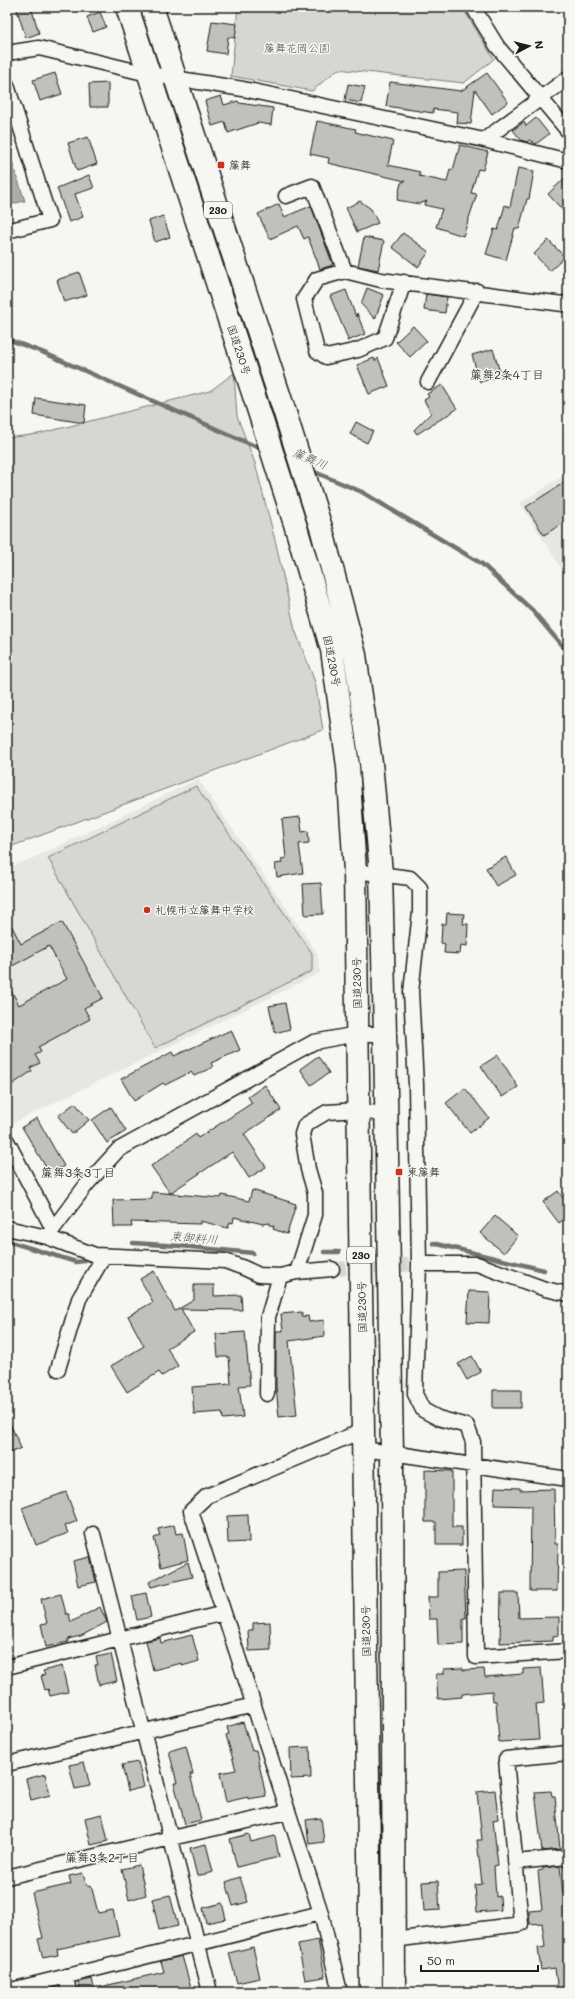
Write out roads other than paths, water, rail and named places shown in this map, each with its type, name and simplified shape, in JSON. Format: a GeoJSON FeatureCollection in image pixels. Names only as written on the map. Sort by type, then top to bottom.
{"type":"FeatureCollection","features":[{"type":"Feature","properties":{"kind":"highway","name":"国道230号"},"geometry":{"type":"LineString","coordinates":[[127,7],[295,524],[332,650],[348,766],[355,871],[371,1992]]}},
{"type":"Feature","properties":{"kind":"highway","name":"国道230号"},"geometry":{"type":"LineString","coordinates":[[152,7],[285,413],[322,531],[355,655],[372,762],[381,873],[385,1034],[392,1453],[394,1992]]}},
{"type":"Feature","properties":{"kind":"street"},"geometry":{"type":"LineString","coordinates":[[473,7],[497,46],[568,131]]}},
{"type":"Feature","properties":{"kind":"street"},"geometry":{"type":"LineString","coordinates":[[7,53],[39,48],[148,74],[243,89],[484,140],[568,161]]}},
{"type":"Feature","properties":{"kind":"street"},"geometry":{"type":"LineString","coordinates":[[484,140],[568,78]]}},
{"type":"Feature","properties":{"kind":"street"},"geometry":{"type":"LineString","coordinates":[[7,85],[50,220],[7,231]]}},
{"type":"Feature","properties":{"kind":"street"},"geometry":{"type":"LineString","coordinates":[[286,196],[312,186],[345,271]]}},
{"type":"Feature","properties":{"kind":"street"},"geometry":{"type":"LineString","coordinates":[[404,282],[384,338],[358,350],[326,357],[317,351],[304,299],[317,279],[345,271],[381,280],[404,282],[477,291],[563,304],[568,302]]}},
{"type":"Feature","properties":{"kind":"street"},"geometry":{"type":"LineString","coordinates":[[428,382],[477,291]]}},
{"type":"Feature","properties":{"kind":"street"},"geometry":{"type":"LineString","coordinates":[[355,871],[381,873],[410,878],[420,888],[420,912],[411,992],[416,1085],[419,1264],[415,1394],[423,1410],[438,1418],[467,1426],[473,1442],[476,1657],[568,1651]]}},
{"type":"Feature","properties":{"kind":"street"},"geometry":{"type":"LineString","coordinates":[[50,1233],[87,1184],[118,1150],[314,1042],[357,1034],[385,1034]]}},
{"type":"Feature","properties":{"kind":"street"},"geometry":{"type":"LineString","coordinates":[[297,1272],[315,1215],[315,1193],[308,1169],[302,1134],[305,1125],[327,1112],[358,1110],[386,1115]]}},
{"type":"Feature","properties":{"kind":"street"},"geometry":{"type":"LineString","coordinates":[[7,1141],[50,1233]]}},
{"type":"Feature","properties":{"kind":"street"},"geometry":{"type":"LineString","coordinates":[[7,1228],[50,1233],[95,1255],[225,1262],[260,1275],[280,1276],[297,1272],[332,1269]]}},
{"type":"Feature","properties":{"kind":"street"},"geometry":{"type":"LineString","coordinates":[[58,1369],[79,1299],[104,1256]]}},
{"type":"Feature","properties":{"kind":"street"},"geometry":{"type":"LineString","coordinates":[[419,1264],[477,1264],[545,1289],[568,1294]]}},
{"type":"Feature","properties":{"kind":"street"},"geometry":{"type":"LineString","coordinates":[[267,1394],[268,1317],[280,1276]]}},
{"type":"Feature","properties":{"kind":"street"},"geometry":{"type":"LineString","coordinates":[[340,1992],[321,1913],[191,1511],[207,1496],[364,1440],[392,1453],[568,1479]]}},
{"type":"Feature","properties":{"kind":"street"},"geometry":{"type":"LineString","coordinates":[[93,1534],[145,1732],[210,1992]]}},
{"type":"Feature","properties":{"kind":"street"},"geometry":{"type":"LineString","coordinates":[[7,1667],[224,1613]]}},
{"type":"Feature","properties":{"kind":"street"},"geometry":{"type":"LineString","coordinates":[[7,1764],[254,1705]]}},
{"type":"Feature","properties":{"kind":"street"},"geometry":{"type":"LineString","coordinates":[[393,1940],[521,1924],[506,1759],[568,1753]]}},
{"type":"Feature","properties":{"kind":"street"},"geometry":{"type":"LineString","coordinates":[[7,1877],[288,1812]]}},
{"type":"Feature","properties":{"kind":"street"},"geometry":{"type":"LineString","coordinates":[[515,1862],[568,1856]]}},
{"type":"Feature","properties":{"kind":"street"},"geometry":{"type":"LineString","coordinates":[[7,1991],[321,1913]]}},
{"type":"Feature","properties":{"kind":"street"},"geometry":{"type":"LineString","coordinates":[[66,1976],[69,1992]]}},
{"type":"Feature","properties":{"kind":"waterway","name":"簾舞川"},"geometry":{"type":"LineString","coordinates":[[7,339],[42,352],[264,450]]}},
{"type":"Feature","properties":{"kind":"waterway","name":"簾舞川"},"geometry":{"type":"LineString","coordinates":[[310,470],[362,492],[482,564],[533,611],[568,653]]}},
{"type":"Feature","properties":{"kind":"waterway","name":"東御料川"},"geometry":{"type":"LineString","coordinates":[[7,1241],[76,1262],[84,1261]]}},
{"type":"Feature","properties":{"kind":"waterway","name":"東御料川"},"geometry":{"type":"LineString","coordinates":[[133,1243],[253,1253]]}},
{"type":"Feature","properties":{"kind":"waterway","name":"東御料川"},"geometry":{"type":"LineString","coordinates":[[433,1243],[544,1270]]}},
{"type":"Feature","properties":{"kind":"waterway","name":"東御料川"},"geometry":{"type":"LineString","coordinates":[[324,1252],[339,1252]]}},
{"type":"Feature","properties":{"kind":"tunnel"},"geometry":{"type":"LineString","coordinates":[[332,1269],[419,1264]]}},
{"type":"Feature","properties":{"kind":"place","name":"簾舞"},"geometry":{"type":"Point","coordinates":[221,165]}},
{"type":"Feature","properties":{"kind":"place","name":"札幌市立簾舞中学校"},"geometry":{"type":"Point","coordinates":[147,910]}},
{"type":"Feature","properties":{"kind":"place","name":"東簾舞"},"geometry":{"type":"Point","coordinates":[399,1172]}},
{"type":"Feature","properties":{"kind":"district","name":"簾舞2条4丁目"},"geometry":{"type":"Point","coordinates":[507,375]}},
{"type":"Feature","properties":{"kind":"district","name":"簾舞3条3丁目"},"geometry":{"type":"Point","coordinates":[78,1173]}},
{"type":"Feature","properties":{"kind":"district","name":"簾舞3条2丁目"},"geometry":{"type":"Point","coordinates":[102,1858]}},
{"type":"Feature","properties":{"kind":"park label","name":"簾舞花岡公園"},"geometry":{"type":"Point","coordinates":[297,48]}}]}
